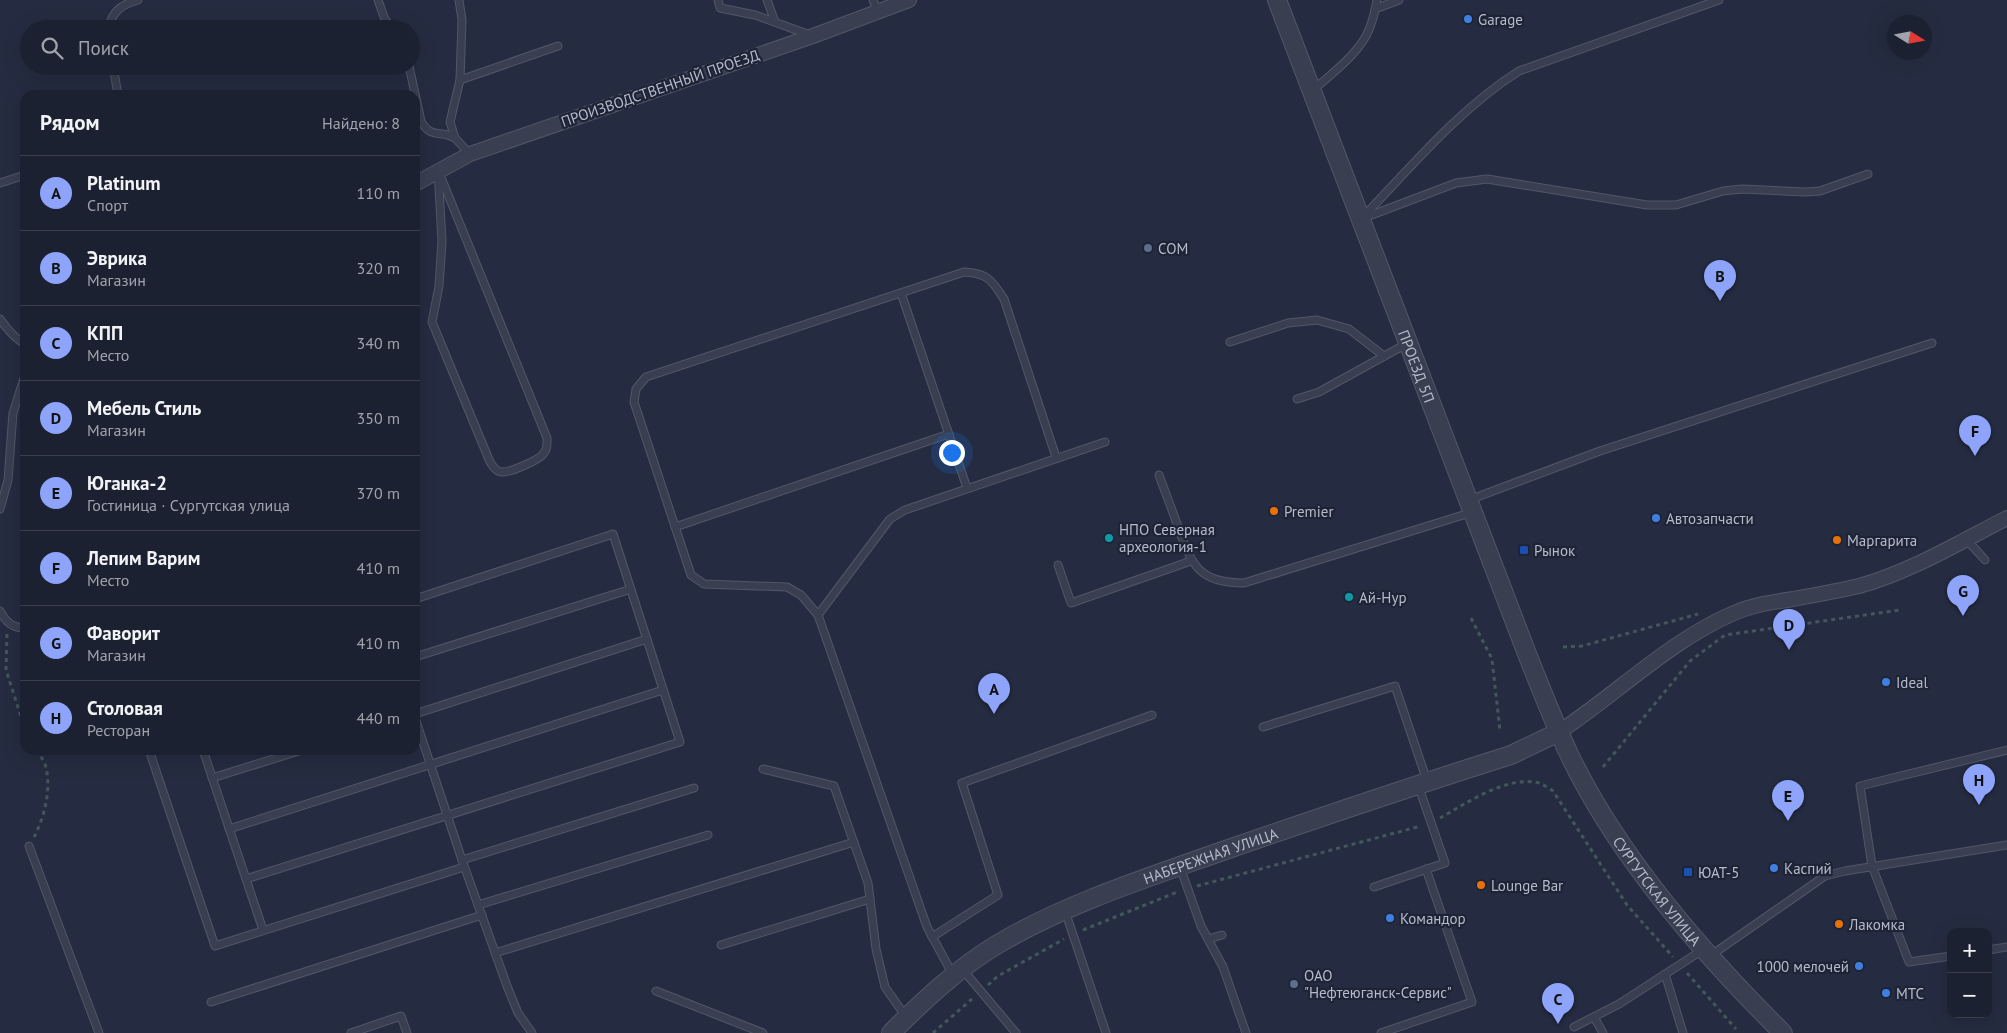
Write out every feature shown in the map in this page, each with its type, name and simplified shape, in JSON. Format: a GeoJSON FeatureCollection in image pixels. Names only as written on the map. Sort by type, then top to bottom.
{"type":"FeatureCollection","features":[{"type":"Feature","properties":{"kind":"street","name":"ПРОИЗВОДСТВЕННЫЙ ПРОЕЗД"},"geometry":{"type":"LineString","coordinates":[[420,181],[470,154],[812,36],[876,6],[909,0]]}},
{"type":"Feature","properties":{"kind":"street","name":"ПРОЕЗД 5П"},"geometry":{"type":"LineString","coordinates":[[1277,0],[1529,659],[1559,732]]}},
{"type":"Feature","properties":{"kind":"street"},"geometry":{"type":"LineString","coordinates":[[1559,732],[1657,660],[1703,628],[1721,618],[1760,604],[1862,585],[1898,572],[2007,518]]}},
{"type":"Feature","properties":{"kind":"street","name":"НАБЕРЕЖНАЯ УЛИЦА"},"geometry":{"type":"LineString","coordinates":[[891,1033],[958,972],[998,944],[1064,910],[1180,866],[1511,754],[1559,732]]}},
{"type":"Feature","properties":{"kind":"street","name":"СУРГУТСКАЯ УЛИЦА"},"geometry":{"type":"LineString","coordinates":[[1559,732],[1582,778],[1650,884],[1707,953],[1783,1033]]}},
{"type":"Feature","properties":{"kind":"lane"},"geometry":{"type":"LineString","coordinates":[[112,20],[114,13],[125,4],[138,0]]}},
{"type":"Feature","properties":{"kind":"lane"},"geometry":{"type":"LineString","coordinates":[[378,0],[386,20]]}},
{"type":"Feature","properties":{"kind":"lane"},"geometry":{"type":"LineString","coordinates":[[454,138],[450,126],[450,116],[460,80],[462,20],[459,0]]}},
{"type":"Feature","properties":{"kind":"lane"},"geometry":{"type":"LineString","coordinates":[[718,0],[720,8],[755,15],[812,36]]}},
{"type":"Feature","properties":{"kind":"lane"},"geometry":{"type":"LineString","coordinates":[[767,0],[775,22]]}},
{"type":"Feature","properties":{"kind":"lane"},"geometry":{"type":"LineString","coordinates":[[1312,91],[1345,62],[1367,35],[1377,0]]}},
{"type":"Feature","properties":{"kind":"lane"},"geometry":{"type":"LineString","coordinates":[[1375,8],[1399,0]]}},
{"type":"Feature","properties":{"kind":"lane"},"geometry":{"type":"LineString","coordinates":[[1361,219],[1454,123],[1496,86],[1519,71],[1719,0]]}},
{"type":"Feature","properties":{"kind":"lane"},"geometry":{"type":"LineString","coordinates":[[460,80],[558,46]]}},
{"type":"Feature","properties":{"kind":"lane"},"geometry":{"type":"LineString","coordinates":[[115,75],[117,90]]}},
{"type":"Feature","properties":{"kind":"lane"},"geometry":{"type":"LineString","coordinates":[[411,75],[414,90]]}},
{"type":"Feature","properties":{"kind":"lane"},"geometry":{"type":"LineString","coordinates":[[420,116],[425,128],[434,133],[449,135],[470,154]]}},
{"type":"Feature","properties":{"kind":"lane"},"geometry":{"type":"LineString","coordinates":[[438,170],[547,438],[544,454],[538,459],[508,472],[501,472],[494,468],[490,462],[432,322],[439,286],[442,241],[438,170]]}},
{"type":"Feature","properties":{"kind":"lane"},"geometry":{"type":"LineString","coordinates":[[1361,219],[1456,183],[1487,179],[1647,205],[1676,205],[1723,191],[1742,189],[1820,191],[1868,174]]}},
{"type":"Feature","properties":{"kind":"lane"},"geometry":{"type":"LineString","coordinates":[[0,183],[20,177]]}},
{"type":"Feature","properties":{"kind":"lane"},"geometry":{"type":"LineString","coordinates":[[1016,1033],[980,992],[958,972],[932,937],[818,616],[801,595],[787,587],[704,584],[691,575],[634,402],[636,389],[646,377],[964,272],[980,273],[994,284],[1004,299],[1056,457]]}},
{"type":"Feature","properties":{"kind":"lane"},"geometry":{"type":"LineString","coordinates":[[902,293],[967,488]]}},
{"type":"Feature","properties":{"kind":"lane"},"geometry":{"type":"LineString","coordinates":[[0,318],[7,329],[20,341]]}},
{"type":"Feature","properties":{"kind":"lane"},"geometry":{"type":"LineString","coordinates":[[1230,342],[1288,323],[1317,320],[1349,329],[1384,356]]}},
{"type":"Feature","properties":{"kind":"lane"},"geometry":{"type":"LineString","coordinates":[[1297,399],[1319,392],[1408,342]]}},
{"type":"Feature","properties":{"kind":"lane"},"geometry":{"type":"LineString","coordinates":[[1159,475],[1191,561],[1204,574],[1225,583],[1244,583],[1471,506],[1600,451],[1932,343]]}},
{"type":"Feature","properties":{"kind":"lane"},"geometry":{"type":"LineString","coordinates":[[0,509],[8,480],[13,413],[20,391]]}},
{"type":"Feature","properties":{"kind":"lane"},"geometry":{"type":"LineString","coordinates":[[676,527],[949,434]]}},
{"type":"Feature","properties":{"kind":"lane"},"geometry":{"type":"LineString","coordinates":[[818,616],[890,519],[905,510],[1056,457],[1105,442]]}},
{"type":"Feature","properties":{"kind":"lane"},"geometry":{"type":"LineString","coordinates":[[246,879],[680,742],[613,534],[420,597]]}},
{"type":"Feature","properties":{"kind":"lane"},"geometry":{"type":"LineString","coordinates":[[1966,539],[1985,560]]}},
{"type":"Feature","properties":{"kind":"lane"},"geometry":{"type":"LineString","coordinates":[[1058,565],[1072,603],[1191,561]]}},
{"type":"Feature","properties":{"kind":"lane"},"geometry":{"type":"LineString","coordinates":[[420,655],[630,589]]}},
{"type":"Feature","properties":{"kind":"lane"},"geometry":{"type":"LineString","coordinates":[[0,611],[7,623],[20,628]]}},
{"type":"Feature","properties":{"kind":"lane"},"geometry":{"type":"LineString","coordinates":[[420,714],[647,640]]}},
{"type":"Feature","properties":{"kind":"lane"},"geometry":{"type":"LineString","coordinates":[[1263,727],[1395,686],[1423,783],[1432,824],[1445,863],[1374,887]]}},
{"type":"Feature","properties":{"kind":"lane"},"geometry":{"type":"LineString","coordinates":[[229,829],[663,690]]}},
{"type":"Feature","properties":{"kind":"lane"},"geometry":{"type":"LineString","coordinates":[[932,937],[998,896],[962,784],[1152,715]]}},
{"type":"Feature","properties":{"kind":"lane"},"geometry":{"type":"LineString","coordinates":[[420,731],[495,953],[518,1013],[532,1033]]}},
{"type":"Feature","properties":{"kind":"lane"},"geometry":{"type":"LineString","coordinates":[[1947,957],[1909,962],[1872,866],[1860,786],[2007,750]]}},
{"type":"Feature","properties":{"kind":"lane"},"geometry":{"type":"LineString","coordinates":[[151,755],[215,946],[694,788]]}},
{"type":"Feature","properties":{"kind":"lane"},"geometry":{"type":"LineString","coordinates":[[205,755],[263,930]]}},
{"type":"Feature","properties":{"kind":"lane"},"geometry":{"type":"LineString","coordinates":[[212,778],[286,755]]}},
{"type":"Feature","properties":{"kind":"lane"},"geometry":{"type":"LineString","coordinates":[[763,769],[834,786],[868,883],[876,949],[885,987],[906,1018]]}},
{"type":"Feature","properties":{"kind":"lane"},"geometry":{"type":"LineString","coordinates":[[478,905],[708,835]]}},
{"type":"Feature","properties":{"kind":"lane"},"geometry":{"type":"LineString","coordinates":[[495,953],[854,842]]}},
{"type":"Feature","properties":{"kind":"lane"},"geometry":{"type":"LineString","coordinates":[[1574,1027],[1619,1004],[1679,965],[1707,953],[1825,876],[1845,870],[2007,845]]}},
{"type":"Feature","properties":{"kind":"lane"},"geometry":{"type":"LineString","coordinates":[[29,846],[98,1033]]}},
{"type":"Feature","properties":{"kind":"lane"},"geometry":{"type":"LineString","coordinates":[[1180,866],[1201,926],[1223,967],[1246,1033]]}},
{"type":"Feature","properties":{"kind":"lane"},"geometry":{"type":"LineString","coordinates":[[1381,1033],[1472,1002],[1426,869]]}},
{"type":"Feature","properties":{"kind":"lane"},"geometry":{"type":"LineString","coordinates":[[721,945],[870,899]]}},
{"type":"Feature","properties":{"kind":"lane"},"geometry":{"type":"LineString","coordinates":[[1064,910],[1106,1033]]}},
{"type":"Feature","properties":{"kind":"lane"},"geometry":{"type":"LineString","coordinates":[[211,1002],[482,915]]}},
{"type":"Feature","properties":{"kind":"lane"},"geometry":{"type":"LineString","coordinates":[[1208,939],[1222,934]]}},
{"type":"Feature","properties":{"kind":"lane"},"geometry":{"type":"LineString","coordinates":[[1992,949],[2007,947]]}},
{"type":"Feature","properties":{"kind":"lane"},"geometry":{"type":"LineString","coordinates":[[1665,974],[1683,1033]]}},
{"type":"Feature","properties":{"kind":"lane"},"geometry":{"type":"LineString","coordinates":[[656,991],[763,1033]]}},
{"type":"Feature","properties":{"kind":"lane"},"geometry":{"type":"LineString","coordinates":[[352,1033],[401,1016],[407,1033]]}},
{"type":"Feature","properties":{"kind":"lane"},"geometry":{"type":"LineString","coordinates":[[1594,1017],[1603,1033]]}},
{"type":"Feature","properties":{"kind":"path"},"geometry":{"type":"LineString","coordinates":[[1603,767],[1690,661],[1725,635],[1900,610]]}},
{"type":"Feature","properties":{"kind":"path"},"geometry":{"type":"LineString","coordinates":[[1563,647],[1582,646],[1662,622],[1704,612]]}},
{"type":"Feature","properties":{"kind":"path"},"geometry":{"type":"LineString","coordinates":[[1471,618],[1492,659],[1500,730]]}},
{"type":"Feature","properties":{"kind":"path"},"geometry":{"type":"LineString","coordinates":[[7,623],[6,670],[20,713]]}},
{"type":"Feature","properties":{"kind":"path"},"geometry":{"type":"LineString","coordinates":[[29,846],[42,820],[48,793],[45,763],[39,755]]}},
{"type":"Feature","properties":{"kind":"path"},"geometry":{"type":"LineString","coordinates":[[933,1033],[998,976],[1072,934],[1187,888],[1432,824],[1487,792],[1507,785],[1526,782],[1540,783],[1553,791],[1627,905],[1736,1029]]}},
{"type":"Feature","properties":{"kind":"place","name":"Garage"},"geometry":{"type":"Point","coordinates":[1468,19]}},
{"type":"Feature","properties":{"kind":"place","name":"СОМ"},"geometry":{"type":"Point","coordinates":[1148,248]}},
{"type":"Feature","properties":{"kind":"place","name":"Эврика"},"geometry":{"type":"Point","coordinates":[1720,301]}},
{"type":"Feature","properties":{"kind":"place","name":"Лепим Варим"},"geometry":{"type":"Point","coordinates":[1975,456]}},
{"type":"Feature","properties":{"kind":"place","name":"Premier"},"geometry":{"type":"Point","coordinates":[1274,511]}},
{"type":"Feature","properties":{"kind":"place","name":"Автозапчасти"},"geometry":{"type":"Point","coordinates":[1656,518]}},
{"type":"Feature","properties":{"kind":"place","name":"НПО Северная археология-1"},"geometry":{"type":"Point","coordinates":[1109,538]}},
{"type":"Feature","properties":{"kind":"place","name":"Маргарита"},"geometry":{"type":"Point","coordinates":[1837,540]}},
{"type":"Feature","properties":{"kind":"place","name":"Рынок"},"geometry":{"type":"Point","coordinates":[1524,550]}},
{"type":"Feature","properties":{"kind":"place","name":"Ай-Нур"},"geometry":{"type":"Point","coordinates":[1349,597]}},
{"type":"Feature","properties":{"kind":"place","name":"Фаворит"},"geometry":{"type":"Point","coordinates":[1963,616]}},
{"type":"Feature","properties":{"kind":"place","name":"Мебель Стиль"},"geometry":{"type":"Point","coordinates":[1789,650]}},
{"type":"Feature","properties":{"kind":"place","name":"Ideal"},"geometry":{"type":"Point","coordinates":[1886,682]}},
{"type":"Feature","properties":{"kind":"place","name":"Platinum"},"geometry":{"type":"Point","coordinates":[994,714]}},
{"type":"Feature","properties":{"kind":"place","name":"Столовая"},"geometry":{"type":"Point","coordinates":[1979,805]}},
{"type":"Feature","properties":{"kind":"place","name":"Юганка-2"},"geometry":{"type":"Point","coordinates":[1788,821]}},
{"type":"Feature","properties":{"kind":"place","name":"Каспий"},"geometry":{"type":"Point","coordinates":[1774,868]}},
{"type":"Feature","properties":{"kind":"place","name":"ЮАТ-5"},"geometry":{"type":"Point","coordinates":[1688,872]}},
{"type":"Feature","properties":{"kind":"place","name":"Lounge Bar"},"geometry":{"type":"Point","coordinates":[1481,885]}},
{"type":"Feature","properties":{"kind":"place","name":"Командор"},"geometry":{"type":"Point","coordinates":[1390,918]}},
{"type":"Feature","properties":{"kind":"place","name":"Лакомка"},"geometry":{"type":"Point","coordinates":[1839,924]}},
{"type":"Feature","properties":{"kind":"place","name":"1000 мелочей"},"geometry":{"type":"Point","coordinates":[1859,966]}},
{"type":"Feature","properties":{"kind":"place","name":"ОАО \"Нефтеюганск-Сервис\""},"geometry":{"type":"Point","coordinates":[1294,984]}},
{"type":"Feature","properties":{"kind":"place","name":"МТС"},"geometry":{"type":"Point","coordinates":[1886,993]}},
{"type":"Feature","properties":{"kind":"place","name":"КПП"},"geometry":{"type":"Point","coordinates":[1558,1024]}}]}
